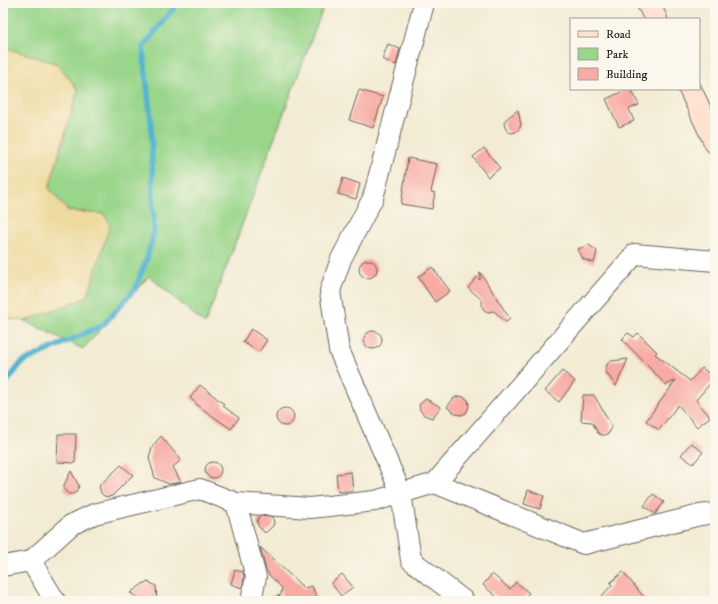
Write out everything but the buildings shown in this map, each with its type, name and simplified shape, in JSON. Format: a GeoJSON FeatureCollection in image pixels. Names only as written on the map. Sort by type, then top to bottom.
{"type":"FeatureCollection","features":[{"type":"Feature","properties":{"kind":"main road"},"geometry":{"type":"LineString","coordinates":[[648,3],[656,18]]}},
{"type":"Feature","properties":{"kind":"main road"},"geometry":{"type":"LineString","coordinates":[[690,90],[715,142]]}},
{"type":"Feature","properties":{"kind":"street"},"geometry":{"type":"LineString","coordinates":[[424,3],[373,198],[341,258],[330,291],[338,350],[401,493],[411,560],[464,601]]}},
{"type":"Feature","properties":{"kind":"street"},"geometry":{"type":"LineString","coordinates":[[3,566],[31,561],[71,525],[94,514],[200,489],[236,503],[310,508],[375,501],[435,483],[636,254],[715,262]]}},
{"type":"Feature","properties":{"kind":"street"},"geometry":{"type":"LineString","coordinates":[[435,483],[584,544],[700,515],[715,513]]}},
{"type":"Feature","properties":{"kind":"street"},"geometry":{"type":"LineString","coordinates":[[236,503],[256,577],[251,601]]}},
{"type":"Feature","properties":{"kind":"street"},"geometry":{"type":"LineString","coordinates":[[31,561],[55,601]]}},
{"type":"Feature","properties":{"kind":"green space"},"geometry":{"type":"Polygon","coordinates":[[[3,3],[325,3],[205,324],[149,276],[83,349],[25,321],[87,297],[104,214],[68,211],[49,188],[78,90],[58,64],[3,47],[3,3]]]}},
{"type":"Feature","properties":{"kind":"sand"},"geometry":{"type":"Polygon","coordinates":[[[3,47],[58,64],[78,90],[49,188],[68,211],[104,214],[110,225],[87,297],[25,321],[3,318],[3,47]]]}},
{"type":"Feature","properties":{"kind":"waterway"},"geometry":{"type":"LineString","coordinates":[[3,387],[22,362],[103,325],[135,289],[147,258],[154,232],[151,122],[143,47],[178,3]]}}]}
